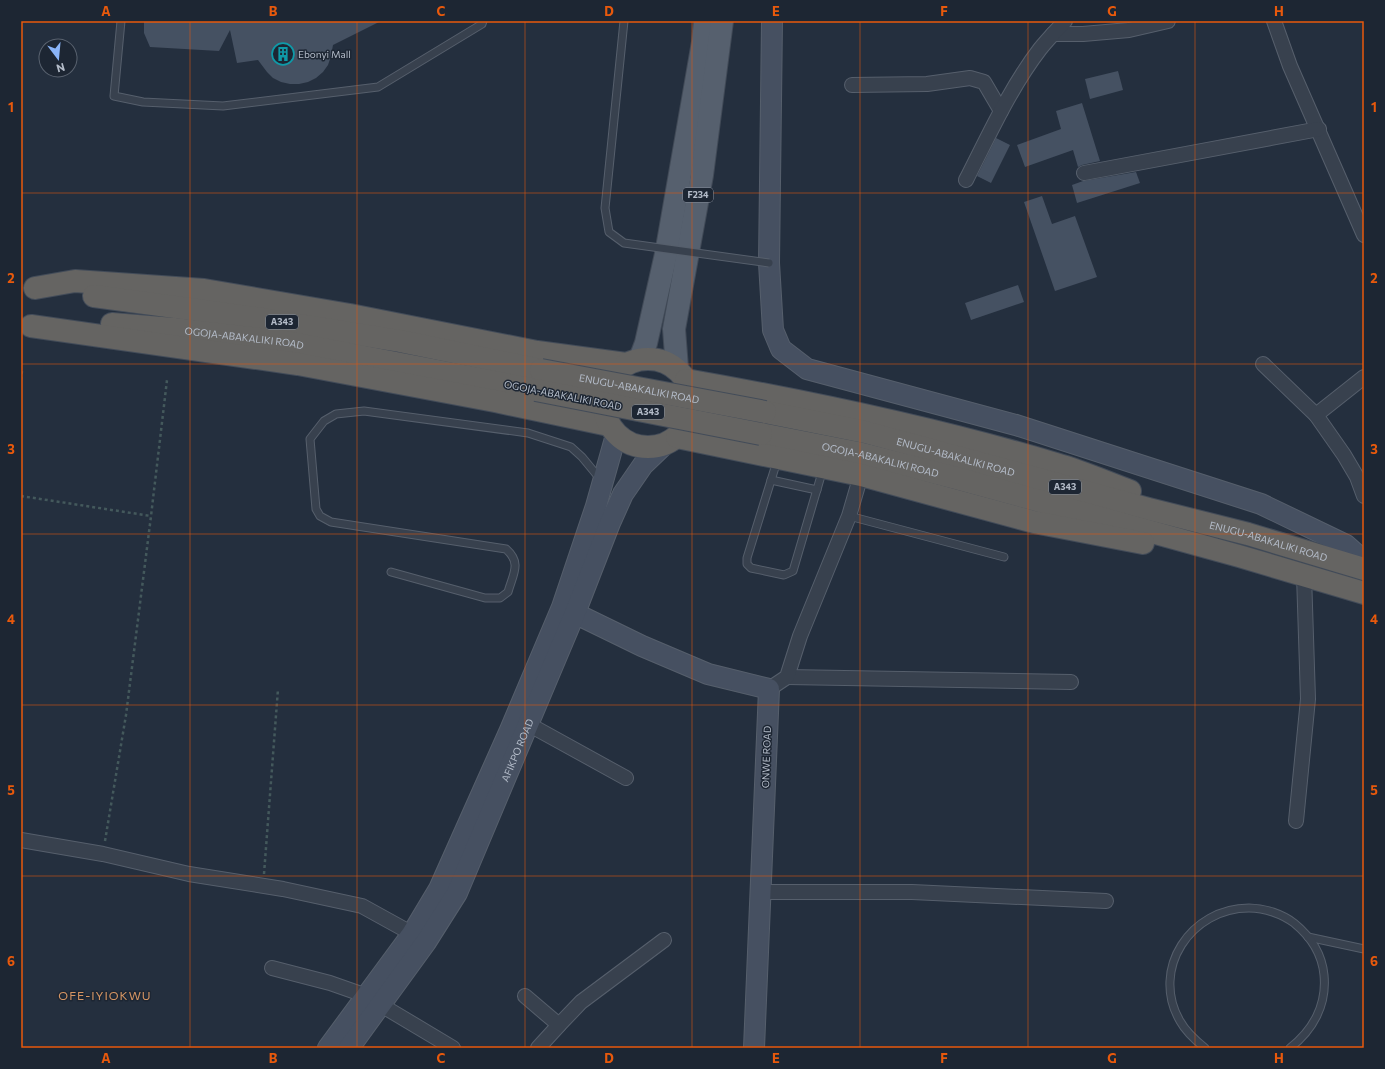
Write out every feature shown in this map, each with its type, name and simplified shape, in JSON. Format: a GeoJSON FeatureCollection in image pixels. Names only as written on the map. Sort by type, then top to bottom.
{"type":"FeatureCollection","features":[{"type":"Feature","properties":{"kind":"highway"},"geometry":{"type":"LineString","coordinates":[[28,288],[76,281],[204,290],[350,315],[537,352],[633,362],[652,359],[665,362],[682,374],[756,392],[916,426],[1057,464],[1248,534]]}},
{"type":"Feature","properties":{"kind":"highway","name":"OGOJA-ABAKALIKI ROAD"},"geometry":{"type":"LineString","coordinates":[[28,288],[263,319],[400,341],[538,380],[761,434],[858,453],[956,478],[1239,556]]}},
{"type":"Feature","properties":{"kind":"highway","name":"OGOJA-ABAKALIKI ROAD"},"geometry":{"type":"LineString","coordinates":[[26,326],[79,322],[174,329],[286,342],[538,380]]}},
{"type":"Feature","properties":{"kind":"highway"},"geometry":{"type":"LineString","coordinates":[[26,326],[298,364],[487,400],[613,430]]}},
{"type":"Feature","properties":{"kind":"highway"},"geometry":{"type":"LineString","coordinates":[[633,362],[613,375],[605,391],[604,408],[605,417],[613,430],[627,442],[639,447],[652,447],[671,440],[685,428],[691,417],[693,404],[691,391],[682,374]]}},
{"type":"Feature","properties":{"kind":"highway","name":"ENUGU-ABAKALIKI ROAD"},"geometry":{"type":"LineString","coordinates":[[538,380],[765,412],[865,432],[1149,509],[1248,534],[1364,569]]}},
{"type":"Feature","properties":{"kind":"highway"},"geometry":{"type":"LineString","coordinates":[[671,440],[778,458],[861,476],[1034,522],[1192,553],[1239,556]]}},
{"type":"Feature","properties":{"kind":"highway","name":"A343"},"geometry":{"type":"LineString","coordinates":[[1239,556],[1364,593]]}},
{"type":"Feature","properties":{"kind":"main road","name":"F234"},"geometry":{"type":"LineString","coordinates":[[633,362],[646,343],[664,261],[678,189],[703,42],[705,21]]}},
{"type":"Feature","properties":{"kind":"main road","name":"F234"},"geometry":{"type":"LineString","coordinates":[[682,374],[674,329],[699,191],[722,21]]}},
{"type":"Feature","properties":{"kind":"main road"},"geometry":{"type":"LineString","coordinates":[[772,21],[769,263],[773,330],[781,349],[807,369],[1016,425],[1261,504],[1346,545],[1364,561]]}},
{"type":"Feature","properties":{"kind":"main road"},"geometry":{"type":"LineString","coordinates":[[678,189],[699,191]]}},
{"type":"Feature","properties":{"kind":"main road","name":"AFIKPO ROAD"},"geometry":{"type":"LineString","coordinates":[[328,1048],[374,1000],[419,938],[457,893],[528,724],[569,610],[603,482],[613,430]]}},
{"type":"Feature","properties":{"kind":"main road","name":"AFIKPO ROAD"},"geometry":{"type":"LineString","coordinates":[[419,938],[439,889],[510,730],[569,610],[623,494],[643,465],[671,440]]}},
{"type":"Feature","properties":{"kind":"main road"},"geometry":{"type":"LineString","coordinates":[[569,610],[642,646],[708,674],[768,689]]}},
{"type":"Feature","properties":{"kind":"main road","name":"ONWE ROAD"},"geometry":{"type":"LineString","coordinates":[[754,1048],[768,689]]}},
{"type":"Feature","properties":{"kind":"main road","name":"AFIKPO ROAD"},"geometry":{"type":"LineString","coordinates":[[349,1048],[374,1000]]}},
{"type":"Feature","properties":{"kind":"street"},"geometry":{"type":"LineString","coordinates":[[966,180],[1001,111],[1022,76],[1041,48],[1065,21]]}},
{"type":"Feature","properties":{"kind":"street"},"geometry":{"type":"LineString","coordinates":[[1053,34],[1083,34],[1129,30],[1168,21]]}},
{"type":"Feature","properties":{"kind":"street"},"geometry":{"type":"LineString","coordinates":[[1274,21],[1290,66],[1364,235]]}},
{"type":"Feature","properties":{"kind":"street"},"geometry":{"type":"LineString","coordinates":[[852,85],[927,84],[970,78],[984,82],[1001,111]]}},
{"type":"Feature","properties":{"kind":"street"},"geometry":{"type":"LineString","coordinates":[[1084,173],[1319,130]]}},
{"type":"Feature","properties":{"kind":"street"},"geometry":{"type":"LineString","coordinates":[[1263,364],[1316,415],[1357,477],[1364,496]]}},
{"type":"Feature","properties":{"kind":"street"},"geometry":{"type":"LineString","coordinates":[[1316,415],[1364,377]]}},
{"type":"Feature","properties":{"kind":"street"},"geometry":{"type":"LineString","coordinates":[[787,677],[800,636],[849,516],[861,476]]}},
{"type":"Feature","properties":{"kind":"street"},"geometry":{"type":"LineString","coordinates":[[1296,821],[1308,699],[1304,575]]}},
{"type":"Feature","properties":{"kind":"street"},"geometry":{"type":"LineString","coordinates":[[768,689],[787,677],[1071,682]]}},
{"type":"Feature","properties":{"kind":"street"},"geometry":{"type":"LineString","coordinates":[[528,724],[626,778]]}},
{"type":"Feature","properties":{"kind":"street"},"geometry":{"type":"LineString","coordinates":[[21,840],[103,854],[189,874],[263,886],[362,906],[419,938]]}},
{"type":"Feature","properties":{"kind":"street"},"geometry":{"type":"LineString","coordinates":[[760,892],[912,892],[1106,901]]}},
{"type":"Feature","properties":{"kind":"street"},"geometry":{"type":"LineString","coordinates":[[538,1048],[581,1002],[664,940]]}},
{"type":"Feature","properties":{"kind":"street"},"geometry":{"type":"LineString","coordinates":[[272,968],[330,983],[374,1000],[453,1048]]}},
{"type":"Feature","properties":{"kind":"street"},"geometry":{"type":"LineString","coordinates":[[524,996],[559,1025]]}},
{"type":"Feature","properties":{"kind":"lane"},"geometry":{"type":"LineString","coordinates":[[121,21],[114,96],[143,102],[223,106],[378,87],[482,24],[483,21]]}},
{"type":"Feature","properties":{"kind":"lane"},"geometry":{"type":"LineString","coordinates":[[624,21],[606,208],[609,232],[624,242],[769,263]]}},
{"type":"Feature","properties":{"kind":"lane"},"geometry":{"type":"LineString","coordinates":[[391,572],[485,598],[500,598],[508,592],[516,565],[513,555],[506,549],[331,522],[320,516],[316,509],[310,439],[324,421],[336,414],[364,411],[528,433],[571,447],[582,457],[603,482]]}},
{"type":"Feature","properties":{"kind":"lane"},"geometry":{"type":"LineString","coordinates":[[778,458],[747,558],[747,564],[751,568],[784,575],[793,571],[824,468]]}},
{"type":"Feature","properties":{"kind":"lane"},"geometry":{"type":"LineString","coordinates":[[771,480],[817,490]]}},
{"type":"Feature","properties":{"kind":"lane"},"geometry":{"type":"LineString","coordinates":[[849,516],[1004,557]]}},
{"type":"Feature","properties":{"kind":"lane"},"geometry":{"type":"LineString","coordinates":[[1205,1048],[1195,1041],[1180,1021],[1175,1010],[1170,985],[1175,960],[1186,938],[1205,920],[1216,914],[1235,909],[1254,908],[1266,910],[1284,917],[1299,928],[1315,947],[1320,959],[1325,984],[1324,996],[1320,1008],[1315,1020],[1300,1040],[1290,1048]]}},
{"type":"Feature","properties":{"kind":"lane"},"geometry":{"type":"LineString","coordinates":[[1308,937],[1364,949]]}},
{"type":"Feature","properties":{"kind":"path"},"geometry":{"type":"LineString","coordinates":[[21,380],[22,371]]}},
{"type":"Feature","properties":{"kind":"path"},"geometry":{"type":"LineString","coordinates":[[103,854],[126,715],[167,380]]}},
{"type":"Feature","properties":{"kind":"path"},"geometry":{"type":"LineString","coordinates":[[21,496],[151,516]]}},
{"type":"Feature","properties":{"kind":"path"},"geometry":{"type":"LineString","coordinates":[[263,886],[278,689]]}},
{"type":"Feature","properties":{"kind":"building","name":"Ebonyi Mall"},"geometry":{"type":"Polygon","coordinates":[[[144,21],[381,21],[333,45],[328,65],[316,78],[308,82],[290,84],[273,78],[258,60],[237,63],[230,30],[219,51],[150,47],[144,33],[144,21]]]}},
{"type":"Feature","properties":{"kind":"building"},"geometry":{"type":"Polygon","coordinates":[[[1118,71],[1123,90],[1090,99],[1085,79],[1118,71]]]}},
{"type":"Feature","properties":{"kind":"building"},"geometry":{"type":"Polygon","coordinates":[[[1082,103],[1100,161],[1078,167],[1073,150],[1025,167],[1017,145],[1061,129],[1056,111],[1082,103]]]}},
{"type":"Feature","properties":{"kind":"building"},"geometry":{"type":"Polygon","coordinates":[[[996,138],[1010,145],[991,183],[977,176],[996,138]]]}},
{"type":"Feature","properties":{"kind":"building"},"geometry":{"type":"Polygon","coordinates":[[[1136,172],[1140,183],[1077,203],[1072,185],[1083,181],[1136,172]]]}},
{"type":"Feature","properties":{"kind":"building"},"geometry":{"type":"Polygon","coordinates":[[[1042,196],[1052,224],[1075,216],[1097,277],[1055,291],[1024,202],[1042,196]]]}},
{"type":"Feature","properties":{"kind":"building"},"geometry":{"type":"Polygon","coordinates":[[[1018,285],[1024,302],[971,320],[965,303],[1018,285]]]}},
{"type":"Feature","properties":{"kind":"place","name":"Ebonyi Mall"},"geometry":{"type":"Point","coordinates":[283,54]}},
{"type":"Feature","properties":{"kind":"district","name":"OFE-IYIOKWU"},"geometry":{"type":"Point","coordinates":[105,996]}}]}
